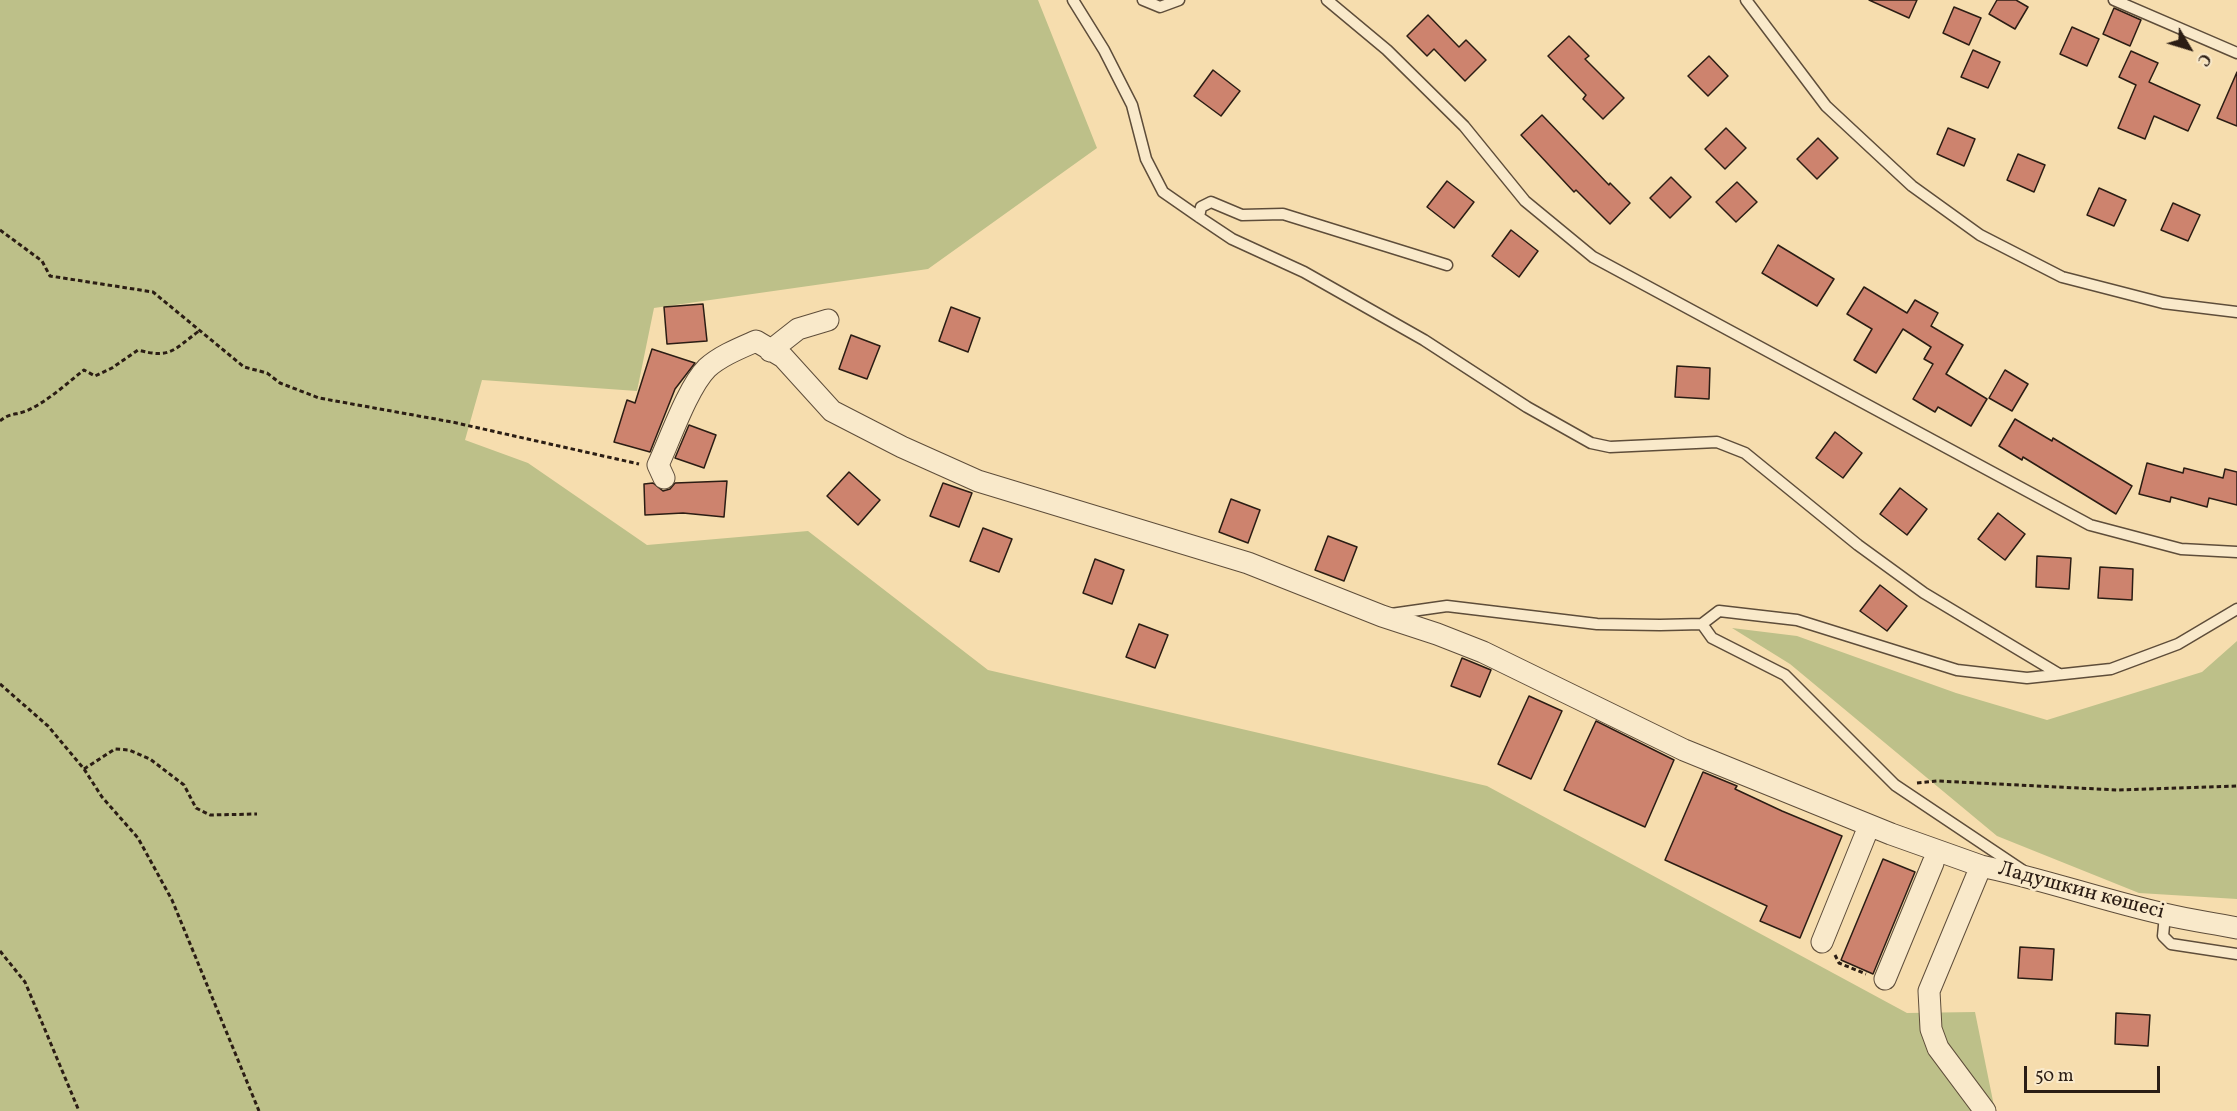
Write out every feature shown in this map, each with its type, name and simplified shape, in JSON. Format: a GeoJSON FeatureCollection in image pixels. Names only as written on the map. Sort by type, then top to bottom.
{"type":"FeatureCollection","features":[{"type":"Feature","properties":{"kind":"street"},"geometry":{"type":"LineString","coordinates":[[770,351],[798,328],[828,320]]}},
{"type":"Feature","properties":{"kind":"street"},"geometry":{"type":"LineString","coordinates":[[661,471],[686,404],[706,369],[733,351],[756,341],[783,357],[832,411],[902,447],[978,481],[1248,563],[1382,616],[1483,652],[1684,750],[1891,834],[1981,866]]}},
{"type":"Feature","properties":{"kind":"street"},"geometry":{"type":"LineString","coordinates":[[1526,687],[1594,714],[1694,762],[1865,836],[1954,872],[1981,866]]}},
{"type":"Feature","properties":{"kind":"street"},"geometry":{"type":"LineString","coordinates":[[1822,942],[1865,836]]}},
{"type":"Feature","properties":{"kind":"street"},"geometry":{"type":"LineString","coordinates":[[1885,979],[1933,863]]}},
{"type":"Feature","properties":{"kind":"street","name":"Ладушкин көшесі"},"geometry":{"type":"LineString","coordinates":[[1985,1111],[1938,1048],[1931,1029],[1929,991],[1981,866],[2032,877],[2072,891],[2165,915],[2237,928]]}},
{"type":"Feature","properties":{"kind":"lane"},"geometry":{"type":"LineString","coordinates":[[1073,0],[1083,20],[1104,50],[1132,105],[1146,159],[1163,192],[1199,217],[1232,239],[1304,272],[1424,340],[1527,407],[1591,443],[1610,447],[1717,442],[1745,453],[1858,545],[1924,593],[2059,674]]}},
{"type":"Feature","properties":{"kind":"lane"},"geometry":{"type":"LineString","coordinates":[[1143,0],[1160,7],[1179,0]]}},
{"type":"Feature","properties":{"kind":"lane"},"geometry":{"type":"LineString","coordinates":[[1327,0],[1387,50],[1464,126],[1525,201],[1593,257],[2090,525],[2181,549],[2237,552]]}},
{"type":"Feature","properties":{"kind":"lane"},"geometry":{"type":"LineString","coordinates":[[1746,0],[1827,106],[1912,186],[1980,235],[2062,277],[2163,303],[2237,312]]}},
{"type":"Feature","properties":{"kind":"lane"},"geometry":{"type":"LineString","coordinates":[[2114,0],[2237,53]]}},
{"type":"Feature","properties":{"kind":"lane"},"geometry":{"type":"LineString","coordinates":[[1199,217],[1201,207],[1211,202],[1242,215],[1283,214],[1447,266]]}},
{"type":"Feature","properties":{"kind":"lane"},"geometry":{"type":"LineString","coordinates":[[1382,616],[1447,606],[1597,624],[1702,624],[1719,611],[1797,620],[1957,670],[2027,678],[2111,669],[2178,644],[2237,609]]}},
{"type":"Feature","properties":{"kind":"lane"},"geometry":{"type":"LineString","coordinates":[[1702,624],[1712,638],[1785,675],[1894,785],[2032,877]]}},
{"type":"Feature","properties":{"kind":"lane"},"geometry":{"type":"LineString","coordinates":[[2165,915],[2163,936],[2171,944],[2237,954]]}},
{"type":"Feature","properties":{"kind":"path"},"geometry":{"type":"LineString","coordinates":[[0,230],[42,261],[50,276],[153,292],[244,367],[267,373],[280,383],[319,398],[497,431],[661,471]]}},
{"type":"Feature","properties":{"kind":"path"},"geometry":{"type":"LineString","coordinates":[[0,421],[7,415],[26,411],[84,370],[95,376],[112,368],[138,350],[158,355],[170,353],[199,331]]}},
{"type":"Feature","properties":{"kind":"path"},"geometry":{"type":"LineString","coordinates":[[0,684],[48,726],[84,770],[102,797],[138,838],[172,900],[259,1111]]}},
{"type":"Feature","properties":{"kind":"path"},"geometry":{"type":"LineString","coordinates":[[84,770],[115,749],[129,750],[150,759],[184,785],[196,808],[210,815],[257,814]]}},
{"type":"Feature","properties":{"kind":"path"},"geometry":{"type":"LineString","coordinates":[[1894,785],[1937,781],[2118,790],[2237,786]]}},
{"type":"Feature","properties":{"kind":"path"},"geometry":{"type":"LineString","coordinates":[[1822,942],[1837,957],[1839,963],[1878,979],[1885,979]]}},
{"type":"Feature","properties":{"kind":"path"},"geometry":{"type":"LineString","coordinates":[[0,951],[25,982],[79,1111]]}},
{"type":"Feature","properties":{"kind":"green space"},"geometry":{"type":"Polygon","coordinates":[[[0,0],[1038,0],[1097,148],[928,269],[654,308],[637,391],[482,380],[465,440],[528,463],[647,545],[808,531],[988,670],[1487,786],[1907,1013],[1975,1012],[1995,1111],[0,1111],[0,0]]]}},
{"type":"Feature","properties":{"kind":"green space"},"geometry":{"type":"Polygon","coordinates":[[[1732,628],[1797,636],[1956,693],[2047,720],[2202,672],[2237,641],[2237,899],[2139,893],[1997,836],[1790,664],[1732,628]]]}},
{"type":"Feature","properties":{"kind":"building"},"geometry":{"type":"Polygon","coordinates":[[[1869,0],[1917,0],[1909,18],[1869,0]]]}},
{"type":"Feature","properties":{"kind":"building"},"geometry":{"type":"Polygon","coordinates":[[[1997,0],[2016,0],[2028,7],[2015,29],[1989,14],[1997,0]]]}},
{"type":"Feature","properties":{"kind":"building"},"geometry":{"type":"Polygon","coordinates":[[[1954,7],[1981,18],[1969,45],[1943,33],[1954,7]]]}},
{"type":"Feature","properties":{"kind":"building"},"geometry":{"type":"Polygon","coordinates":[[[2114,8],[2141,20],[2130,46],[2103,34],[2114,8]]]}},
{"type":"Feature","properties":{"kind":"building"},"geometry":{"type":"Polygon","coordinates":[[[1428,15],[1459,47],[1466,40],[1486,60],[1465,81],[1434,49],[1427,56],[1407,36],[1428,15]]]}},
{"type":"Feature","properties":{"kind":"building"},"geometry":{"type":"Polygon","coordinates":[[[2072,27],[2099,39],[2087,66],[2060,54],[2072,27]]]}},
{"type":"Feature","properties":{"kind":"building"},"geometry":{"type":"Polygon","coordinates":[[[1569,36],[1589,56],[1585,59],[1624,98],[1603,119],[1583,99],[1586,95],[1548,56],[1569,36]]]}},
{"type":"Feature","properties":{"kind":"building"},"geometry":{"type":"Polygon","coordinates":[[[1973,50],[2000,62],[1988,88],[1961,77],[1973,50]]]}},
{"type":"Feature","properties":{"kind":"building"},"geometry":{"type":"Polygon","coordinates":[[[2131,51],[2158,63],[2149,82],[2200,105],[2188,131],[2154,116],[2145,139],[2118,128],[2136,85],[2119,77],[2131,51]]]}},
{"type":"Feature","properties":{"kind":"building"},"geometry":{"type":"Polygon","coordinates":[[[1709,56],[1728,76],[1708,96],[1688,76],[1709,56]]]}},
{"type":"Feature","properties":{"kind":"building"},"geometry":{"type":"Polygon","coordinates":[[[1213,70],[1240,91],[1221,116],[1194,96],[1213,70]]]}},
{"type":"Feature","properties":{"kind":"building"},"geometry":{"type":"Polygon","coordinates":[[[2237,72],[2237,126],[2217,118],[2237,72]]]}},
{"type":"Feature","properties":{"kind":"building"},"geometry":{"type":"Polygon","coordinates":[[[1542,115],[1609,185],[1610,183],[1630,203],[1610,224],[1576,190],[1574,192],[1521,135],[1542,115]]]}},
{"type":"Feature","properties":{"kind":"building"},"geometry":{"type":"Polygon","coordinates":[[[1726,128],[1746,148],[1725,169],[1705,149],[1726,128]]]}},
{"type":"Feature","properties":{"kind":"building"},"geometry":{"type":"Polygon","coordinates":[[[1948,128],[1975,139],[1964,166],[1937,154],[1948,128]]]}},
{"type":"Feature","properties":{"kind":"building"},"geometry":{"type":"Polygon","coordinates":[[[1818,138],[1838,158],[1817,179],[1797,159],[1818,138]]]}},
{"type":"Feature","properties":{"kind":"building"},"geometry":{"type":"Polygon","coordinates":[[[2018,154],[2045,165],[2034,192],[2007,180],[2018,154]]]}},
{"type":"Feature","properties":{"kind":"building"},"geometry":{"type":"Polygon","coordinates":[[[1671,177],[1691,197],[1670,218],[1650,198],[1671,177]]]}},
{"type":"Feature","properties":{"kind":"building"},"geometry":{"type":"Polygon","coordinates":[[[1447,181],[1474,202],[1454,228],[1427,207],[1447,181]]]}},
{"type":"Feature","properties":{"kind":"building"},"geometry":{"type":"Polygon","coordinates":[[[1737,182],[1757,202],[1736,222],[1716,202],[1737,182]]]}},
{"type":"Feature","properties":{"kind":"building"},"geometry":{"type":"Polygon","coordinates":[[[2099,188],[2126,200],[2114,226],[2087,215],[2099,188]]]}},
{"type":"Feature","properties":{"kind":"building"},"geometry":{"type":"Polygon","coordinates":[[[2173,203],[2200,215],[2188,241],[2161,230],[2173,203]]]}},
{"type":"Feature","properties":{"kind":"building"},"geometry":{"type":"Polygon","coordinates":[[[1511,230],[1538,251],[1519,277],[1492,256],[1511,230]]]}},
{"type":"Feature","properties":{"kind":"building"},"geometry":{"type":"Polygon","coordinates":[[[1778,245],[1834,279],[1817,306],[1762,273],[1778,245]]]}},
{"type":"Feature","properties":{"kind":"building"},"geometry":{"type":"Polygon","coordinates":[[[1864,287],[1907,313],[1915,300],[1938,313],[1931,326],[1963,345],[1946,374],[1987,399],[1971,426],[1938,407],[1935,412],[1913,399],[1933,364],[1924,359],[1931,347],[1903,329],[1876,373],[1854,360],[1872,329],[1847,314],[1864,287]]]}},
{"type":"Feature","properties":{"kind":"building"},"geometry":{"type":"Polygon","coordinates":[[[703,304],[707,341],[667,344],[664,307],[703,304]]]}},
{"type":"Feature","properties":{"kind":"building"},"geometry":{"type":"Polygon","coordinates":[[[951,307],[980,318],[968,352],[939,341],[951,307]]]}},
{"type":"Feature","properties":{"kind":"building"},"geometry":{"type":"Polygon","coordinates":[[[851,335],[880,346],[867,379],[839,369],[851,335]]]}},
{"type":"Feature","properties":{"kind":"building"},"geometry":{"type":"Polygon","coordinates":[[[652,349],[695,363],[675,389],[650,452],[614,442],[627,400],[635,403],[652,349]]]}},
{"type":"Feature","properties":{"kind":"building"},"geometry":{"type":"Polygon","coordinates":[[[1677,366],[1710,368],[1709,399],[1675,397],[1677,366]]]}},
{"type":"Feature","properties":{"kind":"building"},"geometry":{"type":"Polygon","coordinates":[[[2005,370],[2028,384],[2012,411],[1989,398],[2005,370]]]}},
{"type":"Feature","properties":{"kind":"building"},"geometry":{"type":"Polygon","coordinates":[[[2015,419],[2052,441],[2053,438],[2132,486],[2116,514],[2023,457],[2022,460],[1999,446],[2015,419]]]}},
{"type":"Feature","properties":{"kind":"building"},"geometry":{"type":"Polygon","coordinates":[[[689,425],[716,435],[704,468],[675,458],[689,425]]]}},
{"type":"Feature","properties":{"kind":"building"},"geometry":{"type":"Polygon","coordinates":[[[1835,432],[1862,453],[1843,478],[1816,458],[1835,432]]]}},
{"type":"Feature","properties":{"kind":"building"},"geometry":{"type":"Polygon","coordinates":[[[2147,463],[2183,473],[2184,468],[2223,478],[2225,469],[2237,472],[2237,505],[2209,498],[2207,507],[2171,497],[2170,502],[2139,494],[2147,463]]]}},
{"type":"Feature","properties":{"kind":"building"},"geometry":{"type":"Polygon","coordinates":[[[849,472],[880,500],[858,525],[827,496],[849,472]]]}},
{"type":"Feature","properties":{"kind":"building"},"geometry":{"type":"Polygon","coordinates":[[[727,481],[724,517],[683,513],[645,515],[644,484],[653,483],[663,491],[670,489],[675,483],[727,481]]]}},
{"type":"Feature","properties":{"kind":"building"},"geometry":{"type":"Polygon","coordinates":[[[943,483],[972,493],[959,527],[930,516],[943,483]]]}},
{"type":"Feature","properties":{"kind":"building"},"geometry":{"type":"Polygon","coordinates":[[[1900,488],[1927,509],[1907,535],[1880,514],[1900,488]]]}},
{"type":"Feature","properties":{"kind":"building"},"geometry":{"type":"Polygon","coordinates":[[[1231,499],[1260,510],[1248,543],[1219,532],[1231,499]]]}},
{"type":"Feature","properties":{"kind":"building"},"geometry":{"type":"Polygon","coordinates":[[[1998,513],[2025,534],[2005,560],[1978,539],[1998,513]]]}},
{"type":"Feature","properties":{"kind":"building"},"geometry":{"type":"Polygon","coordinates":[[[983,528],[1012,539],[999,572],[970,561],[983,528]]]}},
{"type":"Feature","properties":{"kind":"building"},"geometry":{"type":"Polygon","coordinates":[[[1328,536],[1357,547],[1344,581],[1315,570],[1328,536]]]}},
{"type":"Feature","properties":{"kind":"building"},"geometry":{"type":"Polygon","coordinates":[[[2037,556],[2071,558],[2069,589],[2036,587],[2037,556]]]}},
{"type":"Feature","properties":{"kind":"building"},"geometry":{"type":"Polygon","coordinates":[[[1095,559],[1124,570],[1112,604],[1083,593],[1095,559]]]}},
{"type":"Feature","properties":{"kind":"building"},"geometry":{"type":"Polygon","coordinates":[[[2100,567],[2133,569],[2132,600],[2098,598],[2100,567]]]}},
{"type":"Feature","properties":{"kind":"building"},"geometry":{"type":"Polygon","coordinates":[[[1880,585],[1907,606],[1887,631],[1860,611],[1880,585]]]}},
{"type":"Feature","properties":{"kind":"building"},"geometry":{"type":"Polygon","coordinates":[[[1139,624],[1168,635],[1155,668],[1126,657],[1139,624]]]}},
{"type":"Feature","properties":{"kind":"building"},"geometry":{"type":"Polygon","coordinates":[[[1462,658],[1491,670],[1480,697],[1451,686],[1462,658]]]}},
{"type":"Feature","properties":{"kind":"building"},"geometry":{"type":"Polygon","coordinates":[[[1529,696],[1562,711],[1531,779],[1498,764],[1529,696]]]}},
{"type":"Feature","properties":{"kind":"building"},"geometry":{"type":"Polygon","coordinates":[[[1596,721],[1674,760],[1645,827],[1564,790],[1596,721]]]}},
{"type":"Feature","properties":{"kind":"building"},"geometry":{"type":"Polygon","coordinates":[[[1703,772],[1737,786],[1735,789],[1782,811],[1842,836],[1800,938],[1760,921],[1767,906],[1665,860],[1703,772]]]}},
{"type":"Feature","properties":{"kind":"building"},"geometry":{"type":"Polygon","coordinates":[[[1883,859],[1915,872],[1873,974],[1841,960],[1883,859]]]}},
{"type":"Feature","properties":{"kind":"building"},"geometry":{"type":"Polygon","coordinates":[[[2020,947],[2054,949],[2052,980],[2018,978],[2020,947]]]}},
{"type":"Feature","properties":{"kind":"building"},"geometry":{"type":"Polygon","coordinates":[[[2116,1013],[2150,1015],[2148,1046],[2115,1044],[2116,1013]]]}}]}
